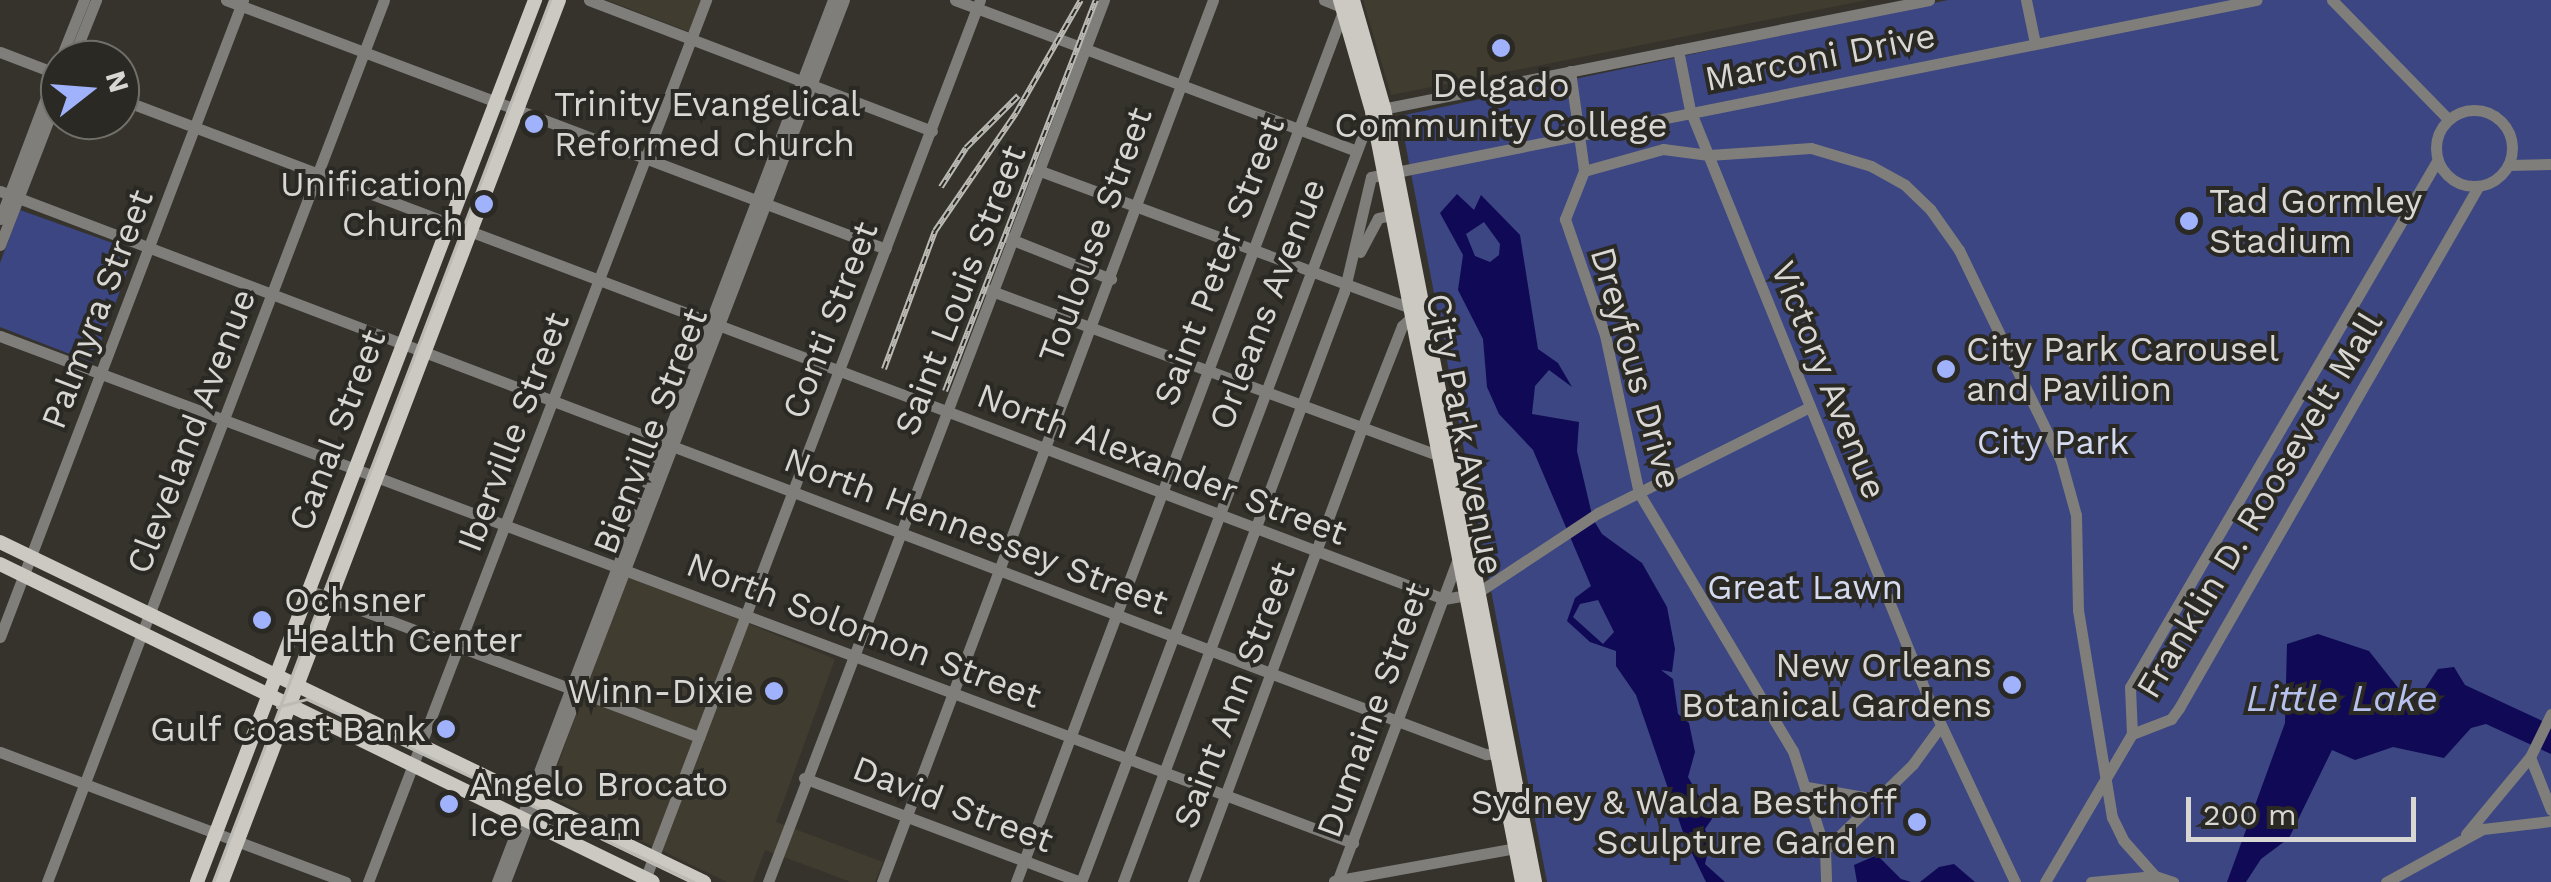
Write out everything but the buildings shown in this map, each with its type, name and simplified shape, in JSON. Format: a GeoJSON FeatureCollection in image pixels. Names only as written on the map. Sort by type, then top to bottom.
{"type":"FeatureCollection","features":[{"type":"Feature","properties":{"kind":"main road","name":"Canal Street"},"geometry":{"type":"LineString","coordinates":[[197,882],[535,0]]}},
{"type":"Feature","properties":{"kind":"main road","name":"Canal Street"},"geometry":{"type":"LineString","coordinates":[[222,882],[559,0]]}},
{"type":"Feature","properties":{"kind":"main road"},"geometry":{"type":"LineString","coordinates":[[1348,2],[1389,169]]}},
{"type":"Feature","properties":{"kind":"main road"},"geometry":{"type":"LineString","coordinates":[[518,44],[539,51]]}},
{"type":"Feature","properties":{"kind":"main road","name":"City Park Avenue"},"geometry":{"type":"LineString","coordinates":[[1389,169],[1391,215],[1445,458],[1522,847],[1534,882]]}},
{"type":"Feature","properties":{"kind":"main road","name":"City Park Avenue"},"geometry":{"type":"LineString","coordinates":[[1389,169],[1414,312]]}},
{"type":"Feature","properties":{"kind":"main road","name":"City Park Avenue"},"geometry":{"type":"LineString","coordinates":[[1445,458],[1459,556],[1472,596]]}},
{"type":"Feature","properties":{"kind":"main road"},"geometry":{"type":"LineString","coordinates":[[0,542],[469,765],[704,882]]}},
{"type":"Feature","properties":{"kind":"main road"},"geometry":{"type":"LineString","coordinates":[[0,564],[648,881]]}},
{"type":"Feature","properties":{"kind":"main road"},"geometry":{"type":"LineString","coordinates":[[190,657],[198,639]]}},
{"type":"Feature","properties":{"kind":"main road"},"geometry":{"type":"LineString","coordinates":[[367,741],[374,722]]}},
{"type":"Feature","properties":{"kind":"main road"},"geometry":{"type":"LineString","coordinates":[[459,788],[469,765]]}},
{"type":"Feature","properties":{"kind":"main road"},"geometry":{"type":"LineString","coordinates":[[582,848],[592,826]]}},
{"type":"Feature","properties":{"kind":"main road","name":"City Park Avenue"},"geometry":{"type":"LineString","coordinates":[[1522,847],[1522,882]]}},
{"type":"Feature","properties":{"kind":"street"},"geometry":{"type":"LineString","coordinates":[[68,40],[84,0]]}},
{"type":"Feature","properties":{"kind":"street"},"geometry":{"type":"LineString","coordinates":[[80,40],[96,0]]}},
{"type":"Feature","properties":{"kind":"street"},"geometry":{"type":"LineString","coordinates":[[226,0],[886,250]]}},
{"type":"Feature","properties":{"kind":"street","name":"Cleveland Avenue"},"geometry":{"type":"LineString","coordinates":[[47,882],[321,176],[384,0]]}},
{"type":"Feature","properties":{"kind":"street"},"geometry":{"type":"LineString","coordinates":[[589,0],[932,130]]}},
{"type":"Feature","properties":{"kind":"street","name":"Iberville Street"},"geometry":{"type":"LineString","coordinates":[[368,882],[706,0]]}},
{"type":"Feature","properties":{"kind":"street","name":"Bienville Street"},"geometry":{"type":"LineString","coordinates":[[807,82],[833,0]]}},
{"type":"Feature","properties":{"kind":"street","name":"Bienville Street"},"geometry":{"type":"LineString","coordinates":[[506,882],[524,821],[574,689],[807,82],[844,0]]}},
{"type":"Feature","properties":{"kind":"street"},"geometry":{"type":"LineString","coordinates":[[955,0],[978,4],[1179,87],[1355,150]]}},
{"type":"Feature","properties":{"kind":"street","name":"Saint Louis Street"},"geometry":{"type":"LineString","coordinates":[[768,882],[1008,238],[1104,0]]}},
{"type":"Feature","properties":{"kind":"street","name":"Toulouse Street"},"geometry":{"type":"LineString","coordinates":[[882,882],[1213,0]]}},
{"type":"Feature","properties":{"kind":"street"},"geometry":{"type":"LineString","coordinates":[[1324,0],[1348,2]]}},
{"type":"Feature","properties":{"kind":"street"},"geometry":{"type":"LineString","coordinates":[[1376,113],[1930,0]]}},
{"type":"Feature","properties":{"kind":"street"},"geometry":{"type":"LineString","coordinates":[[2026,0],[2035,43]]}},
{"type":"Feature","properties":{"kind":"street","name":"Marconi Drive"},"geometry":{"type":"LineString","coordinates":[[1389,169],[2256,0]]}},
{"type":"Feature","properties":{"kind":"street"},"geometry":{"type":"LineString","coordinates":[[2332,0],[2448,119]]}},
{"type":"Feature","properties":{"kind":"street","name":"Saint Peter Street"},"geometry":{"type":"LineString","coordinates":[[1016,882],[1348,2]]}},
{"type":"Feature","properties":{"kind":"street","name":"Palmyra Street"},"geometry":{"type":"LineString","coordinates":[[0,637],[242,3]]}},
{"type":"Feature","properties":{"kind":"street","name":"Conti Street"},"geometry":{"type":"LineString","coordinates":[[648,881],[978,4]]}},
{"type":"Feature","properties":{"kind":"street","name":"Victory Avenue"},"geometry":{"type":"LineString","coordinates":[[1678,50],[1690,110],[1810,407],[1940,727],[2015,882]]}},
{"type":"Feature","properties":{"kind":"street"},"geometry":{"type":"LineString","coordinates":[[0,52],[40,67]]}},
{"type":"Feature","properties":{"kind":"street"},"geometry":{"type":"LineString","coordinates":[[1570,71],[1584,171],[1648,151],[1709,155],[1811,148],[1844,154],[1905,185],[1956,244],[2068,484],[2080,549],[2078,610],[2106,780],[2123,840],[2154,876]]}},
{"type":"Feature","properties":{"kind":"street","name":"North Alexander Street"},"geometry":{"type":"LineString","coordinates":[[140,106],[1316,552],[1444,599],[1472,596]]}},
{"type":"Feature","properties":{"kind":"street"},"geometry":{"type":"LineString","coordinates":[[2508,165],[2511,140],[2497,118],[2472,110],[2448,119],[2436,138],[2437,162],[2454,181],[2478,187],[2508,165],[2551,164]]}},
{"type":"Feature","properties":{"kind":"street","name":"Orleans Avenue"},"geometry":{"type":"LineString","coordinates":[[1081,882],[1262,392],[1355,150],[1376,113]]}},
{"type":"Feature","properties":{"kind":"street"},"geometry":{"type":"LineString","coordinates":[[0,219],[40,118]]}},
{"type":"Feature","properties":{"kind":"street"},"geometry":{"type":"LineString","coordinates":[[0,245],[9,194],[40,131]]}},
{"type":"Feature","properties":{"kind":"street","name":"Franklin D. Roosevelt Mall"},"geometry":{"type":"LineString","coordinates":[[2437,162],[2130,688],[2132,734],[2171,719],[2179,708],[2478,187]]}},
{"type":"Feature","properties":{"kind":"street"},"geometry":{"type":"LineString","coordinates":[[1035,169],[1414,312]]}},
{"type":"Feature","properties":{"kind":"street","name":"Orleans Avenue"},"geometry":{"type":"LineString","coordinates":[[1123,882],[1167,774],[1358,255],[1364,189],[1389,169]]}},
{"type":"Feature","properties":{"kind":"street","name":"Dreyfous Drive"},"geometry":{"type":"LineString","coordinates":[[1584,171],[1564,219],[1605,335],[1639,493],[1676,564],[1763,696],[1807,787],[1824,850],[1826,882]]}},
{"type":"Feature","properties":{"kind":"street","name":"North Hennessey Street"},"geometry":{"type":"LineString","coordinates":[[9,194],[1270,673],[1502,753]]}},
{"type":"Feature","properties":{"kind":"street"},"geometry":{"type":"LineString","coordinates":[[1358,255],[1378,218],[1391,215]]}},
{"type":"Feature","properties":{"kind":"street"},"geometry":{"type":"LineString","coordinates":[[1008,238],[1110,279]]}},
{"type":"Feature","properties":{"kind":"street"},"geometry":{"type":"LineString","coordinates":[[989,290],[1360,430],[1445,458]]}},
{"type":"Feature","properties":{"kind":"street","name":"Saint Ann Street"},"geometry":{"type":"LineString","coordinates":[[1192,882],[1360,430],[1414,312]]}},
{"type":"Feature","properties":{"kind":"street","name":"North Solomon Street"},"geometry":{"type":"LineString","coordinates":[[0,336],[506,522],[1353,844]]}},
{"type":"Feature","properties":{"kind":"street"},"geometry":{"type":"LineString","coordinates":[[1472,596],[1565,531],[1810,407]]}},
{"type":"Feature","properties":{"kind":"street","name":"Dumaine Street"},"geometry":{"type":"LineString","coordinates":[[1335,881],[1400,721],[1459,556]]}},
{"type":"Feature","properties":{"kind":"street"},"geometry":{"type":"LineString","coordinates":[[308,590],[700,738]]}},
{"type":"Feature","properties":{"kind":"street"},"geometry":{"type":"LineString","coordinates":[[2463,837],[2532,753],[2551,714]]}},
{"type":"Feature","properties":{"kind":"street"},"geometry":{"type":"LineString","coordinates":[[1824,850],[1913,764],[1940,727]]}},
{"type":"Feature","properties":{"kind":"street"},"geometry":{"type":"LineString","coordinates":[[2045,882],[2132,734]]}},
{"type":"Feature","properties":{"kind":"street"},"geometry":{"type":"LineString","coordinates":[[0,752],[346,882]]}},
{"type":"Feature","properties":{"kind":"street"},"geometry":{"type":"LineString","coordinates":[[2532,753],[2551,810]]}},
{"type":"Feature","properties":{"kind":"street","name":"David Street"},"geometry":{"type":"LineString","coordinates":[[804,778],[1081,882]]}},
{"type":"Feature","properties":{"kind":"street"},"geometry":{"type":"LineString","coordinates":[[1807,787],[1874,800]]}},
{"type":"Feature","properties":{"kind":"street","name":"Bienville Street"},"geometry":{"type":"LineString","coordinates":[[496,882],[524,821]]}},
{"type":"Feature","properties":{"kind":"street"},"geometry":{"type":"LineString","coordinates":[[2386,882],[2463,837],[2514,821],[2551,821]]}},
{"type":"Feature","properties":{"kind":"street"},"geometry":{"type":"LineString","coordinates":[[1335,881],[1522,847]]}},
{"type":"Feature","properties":{"kind":"street"},"geometry":{"type":"LineString","coordinates":[[2090,882],[2154,876],[2173,882]]}},
{"type":"Feature","properties":{"kind":"shaded area"},"geometry":{"type":"Polygon","coordinates":[[[607,0],[702,0],[690,32],[607,0]]]}},
{"type":"Feature","properties":{"kind":"shaded area","name":"Delgado Community College"},"geometry":{"type":"Polygon","coordinates":[[[1363,0],[1867,0],[1391,95],[1363,0]]]}},
{"type":"Feature","properties":{"kind":"shaded area"},"geometry":{"type":"Polygon","coordinates":[[[627,574],[835,659],[776,822],[883,862],[875,882],[851,882],[765,850],[753,882],[727,882],[547,795],[627,574]]]}},
{"type":"Feature","properties":{"kind":"green space","name":"City Park"},"geometry":{"type":"Polygon","coordinates":[[[1948,0],[2551,0],[2551,882],[1547,882],[1400,116],[1948,0]]]}},
{"type":"Feature","properties":{"kind":"green space"},"geometry":{"type":"Polygon","coordinates":[[[20,210],[135,251],[93,363],[0,327],[0,263],[20,210]]]}},
{"type":"Feature","properties":{"kind":"water"},"geometry":{"type":"Polygon","coordinates":[[[1457,194],[1474,210],[1481,195],[1520,235],[1538,349],[1558,363],[1572,387],[1549,370],[1535,386],[1532,414],[1579,422],[1577,451],[1593,519],[1602,534],[1642,563],[1667,607],[1675,649],[1672,672],[1661,670],[1673,679],[1678,714],[1689,723],[1695,752],[1688,777],[1712,819],[1705,829],[1710,843],[1705,864],[1725,882],[1706,882],[1686,841],[1636,695],[1616,666],[1616,651],[1590,642],[1567,621],[1575,598],[1591,586],[1533,450],[1499,414],[1487,387],[1483,339],[1458,290],[1463,255],[1440,213],[1457,194]],[[1484,222],[1466,234],[1475,256],[1490,262],[1499,255],[1500,244],[1484,222]],[[1598,600],[1580,604],[1573,617],[1603,644],[1614,632],[1598,600]]]}},
{"type":"Feature","properties":{"kind":"water","name":"Little Lake"},"geometry":{"type":"Polygon","coordinates":[[[2318,634],[2369,651],[2407,699],[2422,693],[2438,669],[2454,667],[2465,685],[2551,725],[2551,754],[2486,724],[2471,728],[2444,758],[2393,747],[2355,760],[2332,750],[2289,838],[2261,859],[2246,882],[2227,882],[2285,723],[2287,644],[2318,634]]]}},
{"type":"Feature","properties":{"kind":"water"},"geometry":{"type":"Polygon","coordinates":[[[1877,855],[1901,879],[1911,882],[1857,882],[1854,865],[1877,855]]]}},
{"type":"Feature","properties":{"kind":"water"},"geometry":{"type":"Polygon","coordinates":[[[1954,864],[1975,882],[1920,882],[1939,867],[1954,864]]]}},
{"type":"Feature","properties":{"kind":"tram line"},"geometry":{"type":"LineString","coordinates":[[213,882],[550,0]]}},
{"type":"Feature","properties":{"kind":"tram line"},"geometry":{"type":"LineString","coordinates":[[277,707],[307,699],[694,882]]}},
{"type":"Feature","properties":{"kind":"railway"},"geometry":{"type":"LineString","coordinates":[[884,369],[935,231],[1016,113],[1081,0]]}},
{"type":"Feature","properties":{"kind":"railway"},"geometry":{"type":"LineString","coordinates":[[945,391],[1096,0]]}},
{"type":"Feature","properties":{"kind":"railway"},"geometry":{"type":"LineString","coordinates":[[941,187],[966,148],[1018,96]]}},
{"type":"Feature","properties":{"kind":"place","name":"Delgado Community College"},"geometry":{"type":"Point","coordinates":[1501,48]}},
{"type":"Feature","properties":{"kind":"place","name":"Trinity Evangelical Reformed Church"},"geometry":{"type":"Point","coordinates":[534,124]}},
{"type":"Feature","properties":{"kind":"place","name":"Unification Church"},"geometry":{"type":"Point","coordinates":[484,204]}},
{"type":"Feature","properties":{"kind":"place","name":"Tad Gormley Stadium"},"geometry":{"type":"Point","coordinates":[2189,221]}},
{"type":"Feature","properties":{"kind":"place","name":"City Park Carousel and Pavilion"},"geometry":{"type":"Point","coordinates":[1946,369]}},
{"type":"Feature","properties":{"kind":"place","name":"Ochsner Health Center"},"geometry":{"type":"Point","coordinates":[262,620]}},
{"type":"Feature","properties":{"kind":"place","name":"New Orleans Botanical Gardens"},"geometry":{"type":"Point","coordinates":[2012,685]}},
{"type":"Feature","properties":{"kind":"place","name":"Winn-Dixie"},"geometry":{"type":"Point","coordinates":[774,691]}},
{"type":"Feature","properties":{"kind":"place","name":"Gulf Coast Bank"},"geometry":{"type":"Point","coordinates":[446,729]}},
{"type":"Feature","properties":{"kind":"place","name":"Angelo Brocato Ice Cream"},"geometry":{"type":"Point","coordinates":[449,804]}},
{"type":"Feature","properties":{"kind":"place","name":"Sydney & Walda Besthoff Sculpture Garden"},"geometry":{"type":"Point","coordinates":[1917,822]}},
{"type":"Feature","properties":{"kind":"park label","name":"Great Lawn"},"geometry":{"type":"Point","coordinates":[1805,587]}}]}
